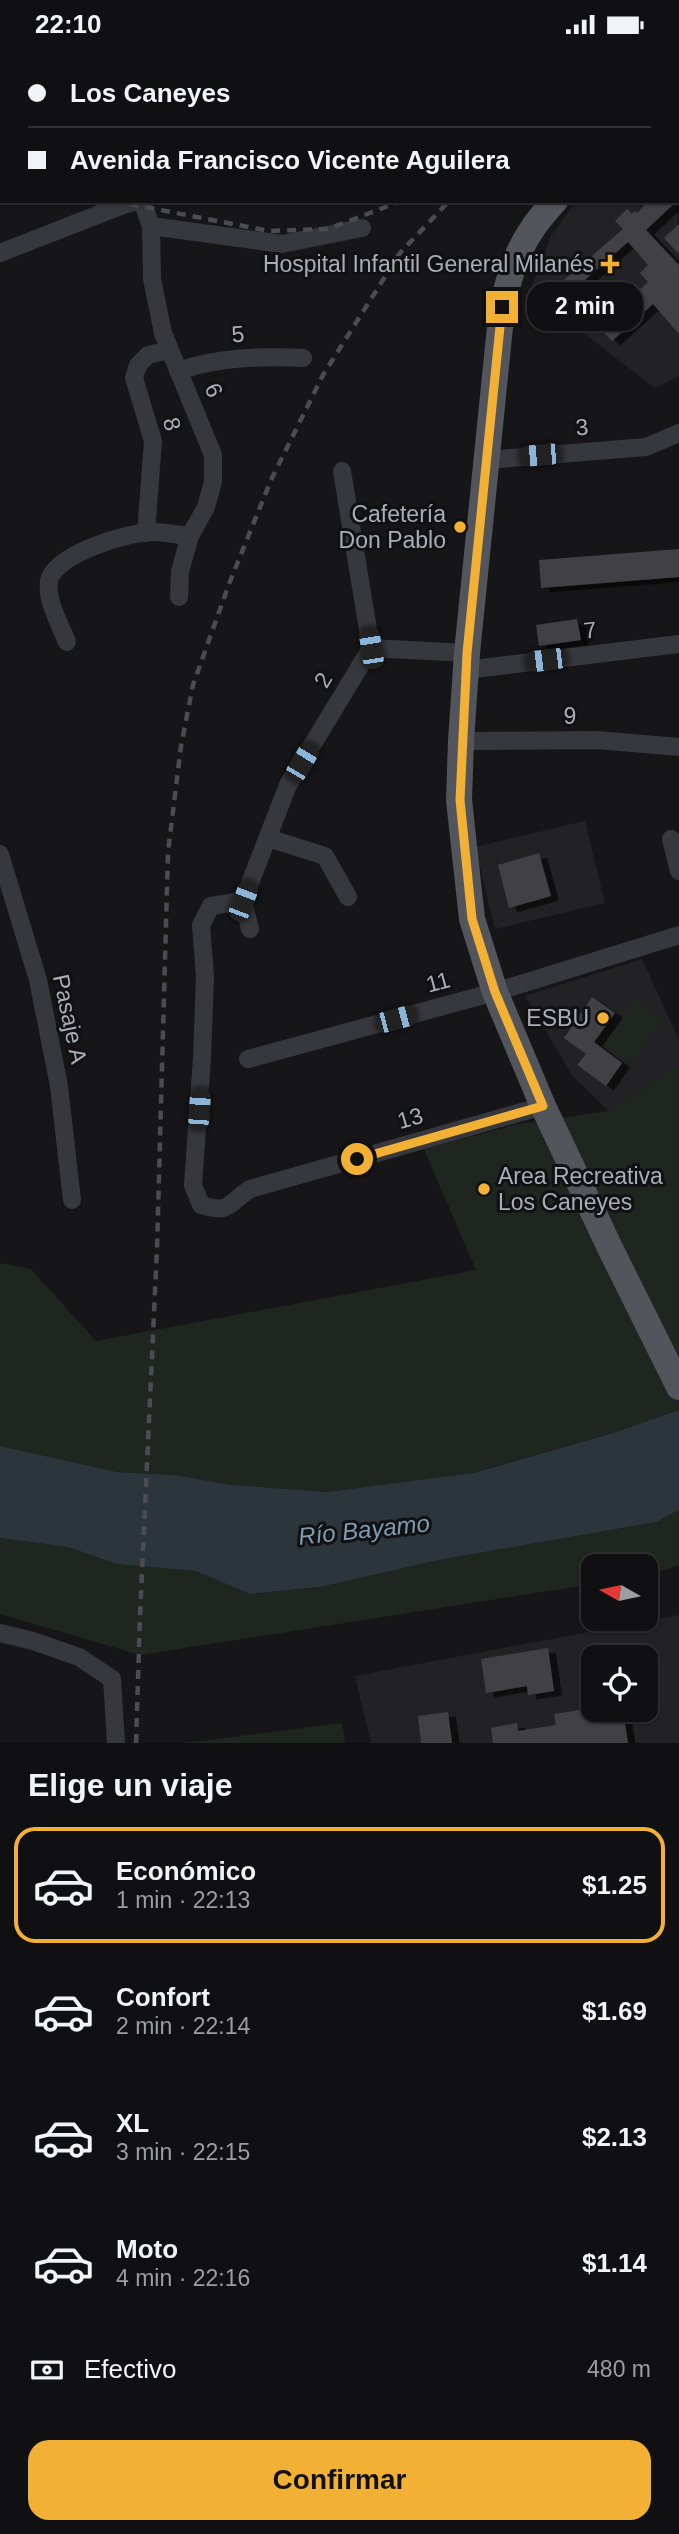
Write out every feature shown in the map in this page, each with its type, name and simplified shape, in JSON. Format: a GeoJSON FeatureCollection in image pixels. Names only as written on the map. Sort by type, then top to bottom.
{"type":"FeatureCollection","features":[{"type":"Feature","properties":{"kind":"main road"},"geometry":{"type":"LineString","coordinates":[[553,203],[521,245],[510,273],[502,307],[495,364],[466,662],[461,741],[460,800],[472,919],[495,992],[543,1106],[679,1387]]}},
{"type":"Feature","properties":{"kind":"street"},"geometry":{"type":"LineString","coordinates":[[0,253],[130,203]]}},
{"type":"Feature","properties":{"kind":"street","name":"6"},"geometry":{"type":"LineString","coordinates":[[140,203],[151,226],[152,279],[169,350],[212,455],[213,482],[206,507],[190,536],[180,571],[179,597]]}},
{"type":"Feature","properties":{"kind":"street"},"geometry":{"type":"LineString","coordinates":[[151,226],[282,244],[362,228]]}},
{"type":"Feature","properties":{"kind":"street","name":"8"},"geometry":{"type":"LineString","coordinates":[[146,533],[153,441],[134,378],[138,365],[148,355],[169,350]]}},
{"type":"Feature","properties":{"kind":"street","name":"5"},"geometry":{"type":"LineString","coordinates":[[178,371],[233,358],[303,358]]}},
{"type":"Feature","properties":{"kind":"street","name":"3"},"geometry":{"type":"LineString","coordinates":[[486,460],[646,447],[679,433]]}},
{"type":"Feature","properties":{"kind":"street"},"geometry":{"type":"LineString","coordinates":[[342,471],[371,648]]}},
{"type":"Feature","properties":{"kind":"street"},"geometry":{"type":"LineString","coordinates":[[67,642],[49,596],[49,578],[60,566],[83,551],[121,536],[146,533],[190,536]]}},
{"type":"Feature","properties":{"kind":"street","name":"7"},"geometry":{"type":"LineString","coordinates":[[371,648],[466,662],[679,644]]}},
{"type":"Feature","properties":{"kind":"street","name":"2"},"geometry":{"type":"LineString","coordinates":[[243,901],[288,785],[371,648]]}},
{"type":"Feature","properties":{"kind":"street","name":"9"},"geometry":{"type":"LineString","coordinates":[[461,741],[597,740],[679,747]]}},
{"type":"Feature","properties":{"kind":"street"},"geometry":{"type":"LineString","coordinates":[[268,838],[324,856],[348,897]]}},
{"type":"Feature","properties":{"kind":"street"},"geometry":{"type":"LineString","coordinates":[[671,839],[679,871]]}},
{"type":"Feature","properties":{"kind":"street","name":"Pasaje A"},"geometry":{"type":"LineString","coordinates":[[0,854],[38,980],[59,1086],[72,1200]]}},
{"type":"Feature","properties":{"kind":"street"},"geometry":{"type":"LineString","coordinates":[[243,901],[250,929]]}},
{"type":"Feature","properties":{"kind":"street","name":"13"},"geometry":{"type":"LineString","coordinates":[[243,901],[211,906],[201,925],[205,976],[193,1185],[201,1205],[218,1210],[231,1205],[250,1189],[543,1106]]}},
{"type":"Feature","properties":{"kind":"street","name":"11"},"geometry":{"type":"LineString","coordinates":[[248,1059],[495,992],[679,935]]}},
{"type":"Feature","properties":{"kind":"street"},"geometry":{"type":"LineString","coordinates":[[0,1633],[33,1640],[79,1657],[112,1679],[116,1743]]}},
{"type":"Feature","properties":{"kind":"shaded area","name":"Hospital Infantil General Milanés"},"geometry":{"type":"Polygon","coordinates":[[[575,203],[678,203],[679,376],[655,388],[530,292],[551,236],[575,203]]]}},
{"type":"Feature","properties":{"kind":"shaded area"},"geometry":{"type":"Polygon","coordinates":[[[585,821],[605,903],[495,929],[475,847],[585,821]]]}},
{"type":"Feature","properties":{"kind":"shaded area","name":"ESBU"},"geometry":{"type":"Polygon","coordinates":[[[642,959],[679,1040],[679,1066],[609,1111],[572,1075],[525,996],[642,959]]]}},
{"type":"Feature","properties":{"kind":"shaded area"},"geometry":{"type":"Polygon","coordinates":[[[635,1000],[663,1020],[630,1064],[602,1044],[635,1000]]]}},
{"type":"Feature","properties":{"kind":"shaded area"},"geometry":{"type":"Polygon","coordinates":[[[679,1066],[679,1410],[613,1433],[467,1474],[327,1492],[232,1485],[175,1475],[117,1472],[0,1446],[0,1263],[31,1269],[96,1341],[476,1270],[424,1149],[518,1124],[609,1111],[679,1066]]]}},
{"type":"Feature","properties":{"kind":"shaded area"},"geometry":{"type":"Polygon","coordinates":[[[679,1510],[679,1565],[658,1572],[658,1554],[581,1554],[581,1586],[140,1655],[0,1614],[0,1538],[68,1547],[117,1564],[196,1571],[251,1594],[320,1587],[439,1560],[656,1522],[679,1510]]]}},
{"type":"Feature","properties":{"kind":"shaded area"},"geometry":{"type":"Polygon","coordinates":[[[679,1615],[679,1743],[371,1743],[355,1676],[594,1631],[658,1631],[658,1619],[679,1615]]]}},
{"type":"Feature","properties":{"kind":"shaded area"},"geometry":{"type":"Polygon","coordinates":[[[342,1723],[345,1743],[184,1743],[342,1723]]]}},
{"type":"Feature","properties":{"kind":"water","name":"Río Bayamo"},"geometry":{"type":"Polygon","coordinates":[[[679,1410],[679,1510],[656,1522],[439,1560],[320,1587],[250,1594],[196,1571],[117,1564],[68,1547],[0,1538],[0,1446],[117,1472],[175,1475],[232,1485],[327,1492],[473,1473],[613,1433],[679,1410]]]}},
{"type":"Feature","properties":{"kind":"building"},"geometry":{"type":"Polygon","coordinates":[[[647,203],[675,203],[646,230],[679,265],[679,334],[653,304],[612,341],[599,327],[648,282],[640,273],[648,265],[628,242],[570,293],[587,314],[574,325],[549,293],[623,229],[615,221],[627,209],[632,214],[635,211],[637,213],[647,203]]]}},
{"type":"Feature","properties":{"kind":"building"},"geometry":{"type":"Polygon","coordinates":[[[679,224],[679,254],[664,238],[679,224]]]}},
{"type":"Feature","properties":{"kind":"building"},"geometry":{"type":"Polygon","coordinates":[[[679,549],[679,577],[541,588],[539,560],[679,549]]]}},
{"type":"Feature","properties":{"kind":"building"},"geometry":{"type":"Polygon","coordinates":[[[577,619],[581,640],[539,646],[536,625],[577,619]]]}},
{"type":"Feature","properties":{"kind":"building"},"geometry":{"type":"Polygon","coordinates":[[[539,853],[551,896],[509,908],[498,865],[539,853]]]}},
{"type":"Feature","properties":{"kind":"building"},"geometry":{"type":"Polygon","coordinates":[[[592,997],[615,1013],[594,1042],[622,1063],[606,1086],[577,1065],[586,1054],[564,1038],[592,997]]]}},
{"type":"Feature","properties":{"kind":"building"},"geometry":{"type":"Polygon","coordinates":[[[548,1648],[554,1691],[528,1695],[527,1686],[486,1693],[481,1659],[548,1648]]]}},
{"type":"Feature","properties":{"kind":"building"},"geometry":{"type":"Polygon","coordinates":[[[581,1710],[581,1722],[625,1722],[628,1743],[493,1743],[491,1728],[517,1723],[518,1731],[556,1725],[554,1714],[581,1710]]]}},
{"type":"Feature","properties":{"kind":"building"},"geometry":{"type":"Polygon","coordinates":[[[448,1712],[452,1743],[421,1743],[418,1716],[448,1712]]]}},
{"type":"Feature","properties":{"kind":"railway"},"geometry":{"type":"LineString","coordinates":[[124,203],[269,231],[328,229],[396,203]]}},
{"type":"Feature","properties":{"kind":"railway"},"geometry":{"type":"LineString","coordinates":[[136,1743],[157,1248],[168,852],[181,746],[193,685],[229,584],[271,480],[323,375],[400,253],[447,203]]}},
{"type":"Feature","properties":{"kind":"place","name":"Hospital Infantil General Milanés"},"geometry":{"type":"Point","coordinates":[610,264]}},
{"type":"Feature","properties":{"kind":"place","name":"Cafetería Don Pablo"},"geometry":{"type":"Point","coordinates":[460,527]}},
{"type":"Feature","properties":{"kind":"place","name":"ESBU"},"geometry":{"type":"Point","coordinates":[603,1018]}},
{"type":"Feature","properties":{"kind":"place","name":"Area Recreativa Los Caneyes"},"geometry":{"type":"Point","coordinates":[484,1189]}},
{"type":"Feature","properties":{"kind":"route"},"geometry":{"type":"LineString","coordinates":[[357,1159],[543,1106],[495,992],[472,919],[460,800],[467,653],[502,307]]}}]}
